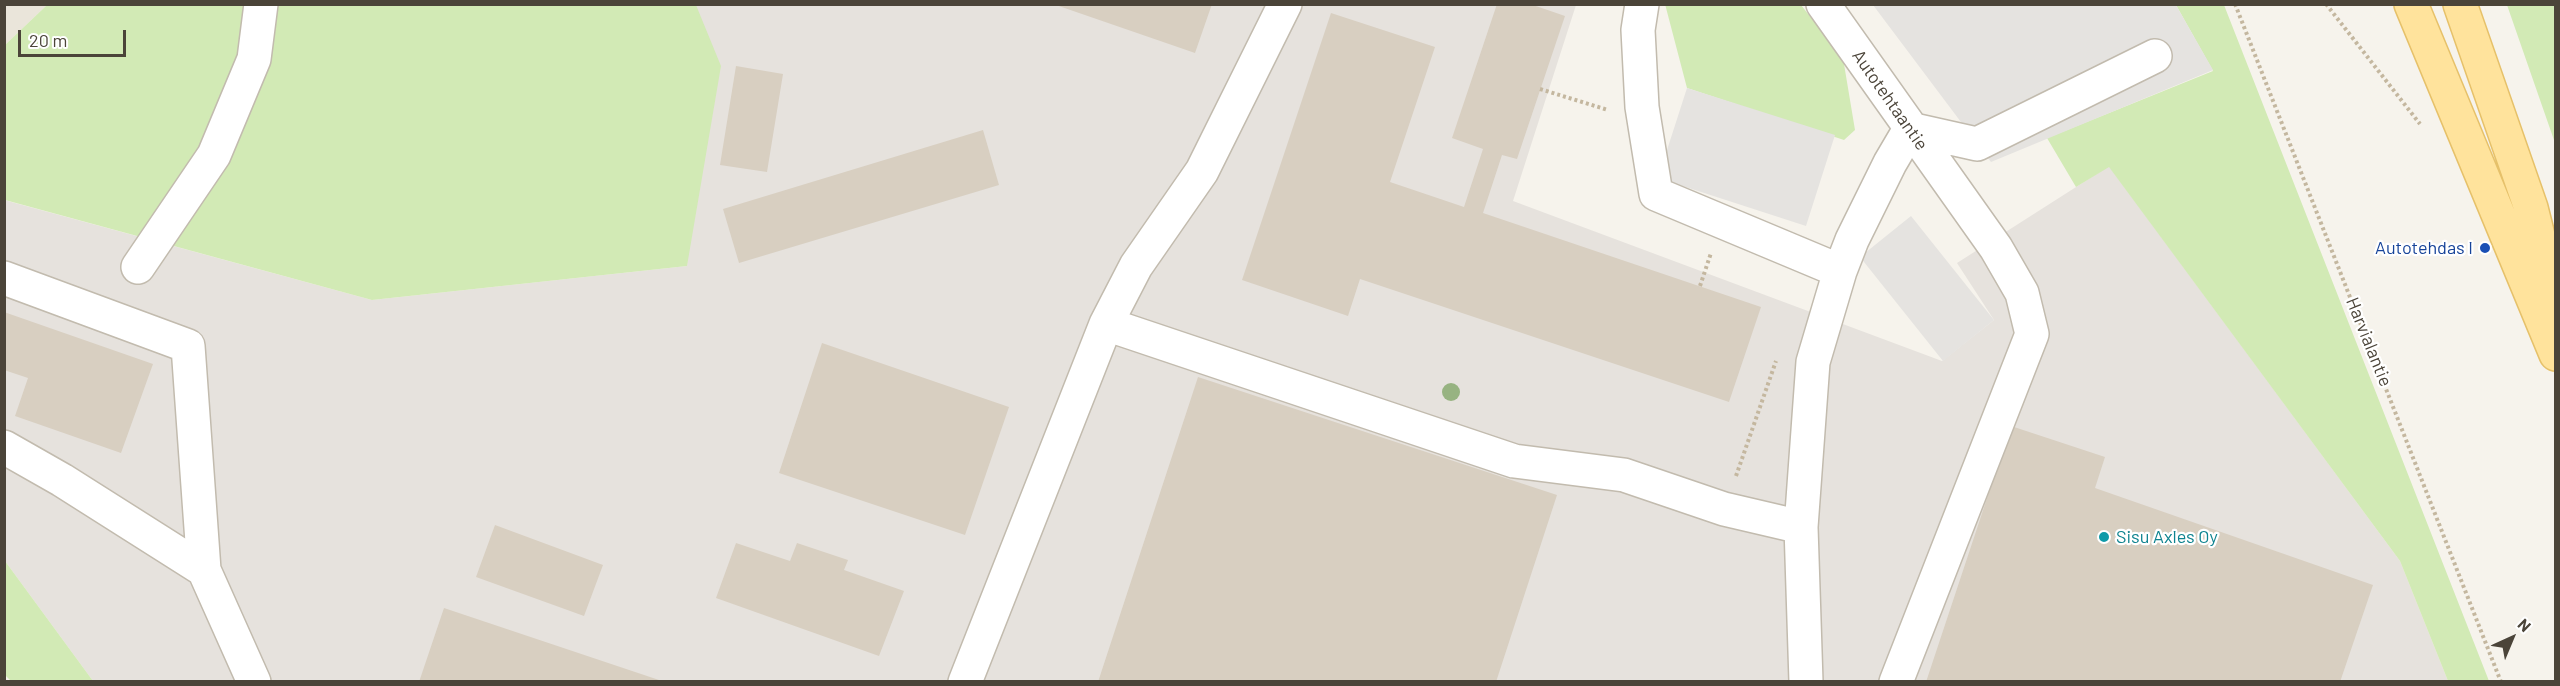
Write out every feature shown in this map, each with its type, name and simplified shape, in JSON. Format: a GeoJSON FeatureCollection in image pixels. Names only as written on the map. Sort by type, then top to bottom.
{"type":"FeatureCollection","features":[{"type":"Feature","properties":{"kind":"main road"},"geometry":{"type":"LineString","coordinates":[[2411,4],[2556,354]]}},
{"type":"Feature","properties":{"kind":"main road"},"geometry":{"type":"LineString","coordinates":[[2460,4],[2531,208],[2556,308]]}},
{"type":"Feature","properties":{"kind":"street"},"geometry":{"type":"LineString","coordinates":[[138,267],[214,155],[254,59],[261,4]]}},
{"type":"Feature","properties":{"kind":"street"},"geometry":{"type":"LineString","coordinates":[[965,681],[1106,324],[1136,266],[1202,171],[1285,4]]}},
{"type":"Feature","properties":{"kind":"street"},"geometry":{"type":"LineString","coordinates":[[1642,4],[1638,30],[1644,120],[1656,194],[1840,270]]}},
{"type":"Feature","properties":{"kind":"street","name":"Autotehtaantie"},"geometry":{"type":"LineString","coordinates":[[1823,4],[1996,248],[2022,293],[2032,334],[1896,681]]}},
{"type":"Feature","properties":{"kind":"street"},"geometry":{"type":"LineString","coordinates":[[1806,681],[1801,527],[1813,362],[1840,270],[1852,240],[1890,163],[1910,129],[1977,144],[2155,57]]}},
{"type":"Feature","properties":{"kind":"street"},"geometry":{"type":"LineString","coordinates":[[4,278],[188,346],[204,570],[254,681]]}},
{"type":"Feature","properties":{"kind":"street"},"geometry":{"type":"LineString","coordinates":[[1106,324],[1514,461],[1624,475],[1724,509],[1801,527]]}},
{"type":"Feature","properties":{"kind":"street"},"geometry":{"type":"LineString","coordinates":[[4,447],[62,480],[204,570]]}},
{"type":"Feature","properties":{"kind":"path","name":"Harvialantie"},"geometry":{"type":"LineString","coordinates":[[2235,4],[2501,681]]}},
{"type":"Feature","properties":{"kind":"path"},"geometry":{"type":"LineString","coordinates":[[2326,4],[2427,132]]}},
{"type":"Feature","properties":{"kind":"path"},"geometry":{"type":"LineString","coordinates":[[1540,89],[1644,120]]}},
{"type":"Feature","properties":{"kind":"path"},"geometry":{"type":"LineString","coordinates":[[1701,286],[1713,250],[1702,246]]}},
{"type":"Feature","properties":{"kind":"path"},"geometry":{"type":"LineString","coordinates":[[1724,509],[1779,350]]}},
{"type":"Feature","properties":{"kind":"shaded area"},"geometry":{"type":"Polygon","coordinates":[[[5,5],[47,5],[5,45],[5,5]]]}},
{"type":"Feature","properties":{"kind":"shaded area"},"geometry":{"type":"Polygon","coordinates":[[[696,5],[1576,5],[1513,201],[1942,361],[1994,320],[1957,263],[2109,166],[2400,561],[2448,681],[93,681],[5,561],[4,200],[372,300],[687,266],[696,5]]]}},
{"type":"Feature","properties":{"kind":"shaded area"},"geometry":{"type":"Polygon","coordinates":[[[1873,5],[2176,5],[2213,70],[1991,162],[1873,5]]]}},
{"type":"Feature","properties":{"kind":"shaded area"},"geometry":{"type":"Polygon","coordinates":[[[1687,88],[1835,135],[1806,226],[1658,178],[1687,88]]]}},
{"type":"Feature","properties":{"kind":"shaded area"},"geometry":{"type":"Polygon","coordinates":[[[1911,216],[1994,320],[1943,361],[1860,257],[1911,216]]]}},
{"type":"Feature","properties":{"kind":"green space"},"geometry":{"type":"Polygon","coordinates":[[[1665,4],[1801,5],[1843,58],[1855,130],[1844,140],[1687,88],[1665,4]]]}},
{"type":"Feature","properties":{"kind":"green space"},"geometry":{"type":"Polygon","coordinates":[[[47,5],[696,5],[721,66],[687,266],[372,300],[5,200],[5,45],[47,5]]]}},
{"type":"Feature","properties":{"kind":"green space"},"geometry":{"type":"Polygon","coordinates":[[[2176,5],[2224,5],[2489,681],[2448,681],[2400,561],[2109,167],[2076,187],[2047,138],[2213,71],[2176,5]]]}},
{"type":"Feature","properties":{"kind":"green space"},"geometry":{"type":"Polygon","coordinates":[[[2507,5],[2555,5],[2555,143],[2507,5]]]}},
{"type":"Feature","properties":{"kind":"green space"},"geometry":{"type":"Polygon","coordinates":[[[4,561],[93,681],[11,681],[5,675],[4,561]]]}},
{"type":"Feature","properties":{"kind":"building"},"geometry":{"type":"Polygon","coordinates":[[[1053,4],[1212,4],[1195,53],[1053,4]]]}},
{"type":"Feature","properties":{"kind":"building"},"geometry":{"type":"Polygon","coordinates":[[[1497,4],[1530,4],[1565,16],[1517,159],[1502,155],[1483,213],[1761,307],[1729,402],[1360,279],[1348,316],[1242,280],[1331,13],[1435,47],[1390,182],[1464,207],[1483,149],[1452,138],[1497,4]]]}},
{"type":"Feature","properties":{"kind":"building"},"geometry":{"type":"Polygon","coordinates":[[[736,66],[783,74],[767,172],[720,165],[736,66]]]}},
{"type":"Feature","properties":{"kind":"building"},"geometry":{"type":"Polygon","coordinates":[[[983,130],[999,185],[739,263],[723,209],[983,130]]]}},
{"type":"Feature","properties":{"kind":"building"},"geometry":{"type":"Polygon","coordinates":[[[4,312],[153,364],[121,453],[15,416],[28,378],[4,370],[4,312]]]}},
{"type":"Feature","properties":{"kind":"building"},"geometry":{"type":"Polygon","coordinates":[[[822,343],[1009,407],[965,535],[779,473],[822,343]]]}},
{"type":"Feature","properties":{"kind":"building"},"geometry":{"type":"Polygon","coordinates":[[[1198,377],[1557,495],[1496,682],[1098,682],[1198,377]]]}},
{"type":"Feature","properties":{"kind":"building","name":"Sisu Axles Oy"},"geometry":{"type":"Polygon","coordinates":[[[2011,426],[2105,457],[2095,488],[2373,585],[2340,682],[1926,682],[2011,426]]]}},
{"type":"Feature","properties":{"kind":"building"},"geometry":{"type":"Polygon","coordinates":[[[495,525],[603,565],[584,616],[476,577],[495,525]]]}},
{"type":"Feature","properties":{"kind":"building"},"geometry":{"type":"Polygon","coordinates":[[[736,543],[790,561],[797,543],[848,560],[844,570],[904,591],[879,656],[716,598],[736,543]]]}},
{"type":"Feature","properties":{"kind":"building"},"geometry":{"type":"Polygon","coordinates":[[[444,608],[662,681],[662,682],[419,682],[444,608]]]}},
{"type":"Feature","properties":{"kind":"place","name":"Autotehdas I"},"geometry":{"type":"Point","coordinates":[2485,248]}},
{"type":"Feature","properties":{"kind":"place","name":"Sisu Axles Oy"},"geometry":{"type":"Point","coordinates":[2104,537]}}]}
